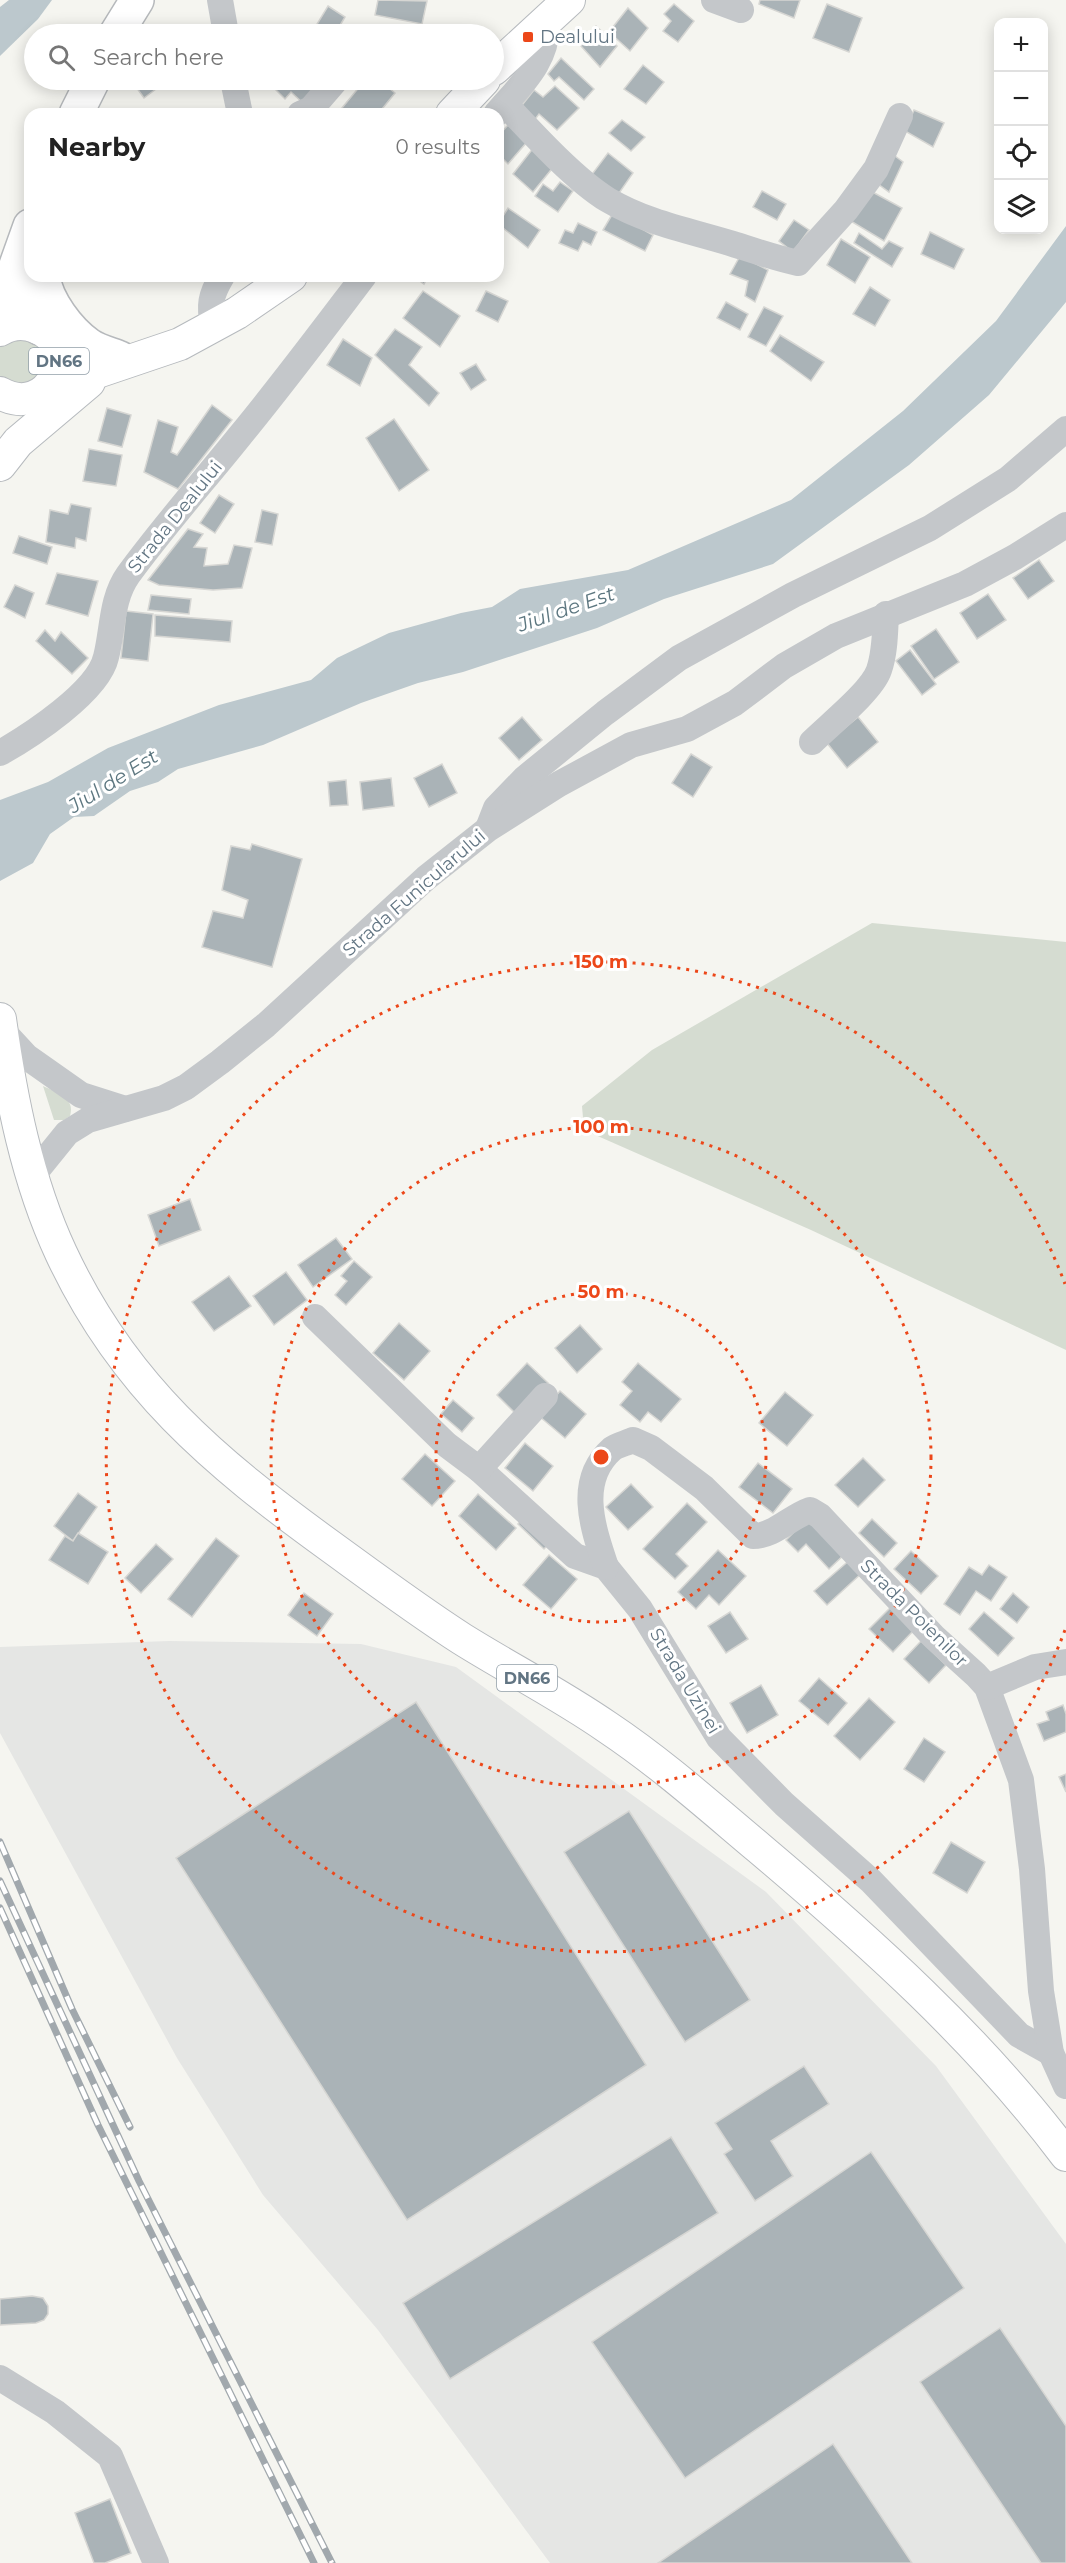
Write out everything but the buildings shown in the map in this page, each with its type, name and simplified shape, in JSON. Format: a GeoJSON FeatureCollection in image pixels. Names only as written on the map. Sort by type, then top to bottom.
{"type":"FeatureCollection","features":[{"type":"Feature","properties":{"kind":"highway"},"geometry":{"type":"LineString","coordinates":[[122,24],[137,0]]}},
{"type":"Feature","properties":{"kind":"highway"},"geometry":{"type":"LineString","coordinates":[[79,108],[88,90]]}},
{"type":"Feature","properties":{"kind":"highway","name":"DN66"},"geometry":{"type":"LineString","coordinates":[[24,219],[11,234],[18,245],[22,292],[47,335]]}},
{"type":"Feature","properties":{"kind":"highway","name":"DN66"},"geometry":{"type":"LineString","coordinates":[[0,310],[18,245]]}},
{"type":"Feature","properties":{"kind":"highway"},"geometry":{"type":"LineString","coordinates":[[44,282],[59,312],[74,331],[90,346],[121,363]]}},
{"type":"Feature","properties":{"kind":"main road"},"geometry":{"type":"LineString","coordinates":[[504,60],[569,0]]}},
{"type":"Feature","properties":{"kind":"main road"},"geometry":{"type":"LineString","coordinates":[[458,108],[475,90]]}},
{"type":"Feature","properties":{"kind":"main road"},"geometry":{"type":"LineString","coordinates":[[42,393],[121,363],[180,345],[213,328],[282,282]]}},
{"type":"Feature","properties":{"kind":"main road","name":"DN66"},"geometry":{"type":"LineString","coordinates":[[0,330],[17,323],[47,335],[58,352],[58,372],[0,442]]}},
{"type":"Feature","properties":{"kind":"main road"},"geometry":{"type":"LineString","coordinates":[[47,335],[80,356],[121,363]]}},
{"type":"Feature","properties":{"kind":"main road"},"geometry":{"type":"LineString","coordinates":[[0,465],[18,442],[121,363]]}},
{"type":"Feature","properties":{"kind":"main road","name":"DN66"},"geometry":{"type":"LineString","coordinates":[[0,393],[13,398],[25,399],[42,393]]}},
{"type":"Feature","properties":{"kind":"main road","name":"DN66"},"geometry":{"type":"LineString","coordinates":[[3,1036],[33,1175],[60,1251],[87,1303],[145,1385],[182,1427],[241,1480],[405,1601],[463,1639],[606,1725],[677,1778],[819,1898],[893,1967],[966,2038],[1060,2136]]}},
{"type":"Feature","properties":{"kind":"street"},"geometry":{"type":"LineString","coordinates":[[220,0],[224,24]]}},
{"type":"Feature","properties":{"kind":"street"},"geometry":{"type":"LineString","coordinates":[[714,0],[741,10]]}},
{"type":"Feature","properties":{"kind":"street"},"geometry":{"type":"LineString","coordinates":[[502,108],[541,58],[548,33],[546,20]]}},
{"type":"Feature","properties":{"kind":"street"},"geometry":{"type":"LineString","coordinates":[[235,90],[239,108]]}},
{"type":"Feature","properties":{"kind":"street"},"geometry":{"type":"LineString","coordinates":[[312,108],[327,90]]}},
{"type":"Feature","properties":{"kind":"street"},"geometry":{"type":"LineString","coordinates":[[504,112],[583,181],[607,199],[636,214],[674,228],[798,263],[846,210],[876,169],[900,116]]}},
{"type":"Feature","properties":{"kind":"street"},"geometry":{"type":"LineString","coordinates":[[213,328],[209,307],[218,282]]}},
{"type":"Feature","properties":{"kind":"street","name":"Strada Dealului"},"geometry":{"type":"LineString","coordinates":[[0,753],[28,737],[54,718],[98,675],[106,660],[114,609],[123,582],[299,363],[360,282]]}},
{"type":"Feature","properties":{"kind":"street"},"geometry":{"type":"LineString","coordinates":[[488,829],[496,808],[525,778],[605,713],[680,658],[792,595],[949,516],[1008,479],[1066,429]]}},
{"type":"Feature","properties":{"kind":"street","name":"Strada Funicularului"},"geometry":{"type":"LineString","coordinates":[[33,1175],[67,1133],[87,1120],[144,1105],[175,1092],[220,1062],[266,1025],[426,878],[488,829],[559,784],[632,744],[687,729],[735,703],[784,666],[836,636],[913,603],[941,595],[965,584],[1015,557],[1066,525]]}},
{"type":"Feature","properties":{"kind":"street"},"geometry":{"type":"LineString","coordinates":[[812,742],[869,686],[878,673],[882,659],[886,614]]}},
{"type":"Feature","properties":{"kind":"street"},"geometry":{"type":"LineString","coordinates":[[3,1036],[27,1057],[81,1095],[125,1109]]}},
{"type":"Feature","properties":{"kind":"street"},"geometry":{"type":"LineString","coordinates":[[315,1317],[447,1445],[479,1469],[575,1556],[606,1566]]}},
{"type":"Feature","properties":{"kind":"street"},"geometry":{"type":"LineString","coordinates":[[479,1469],[545,1396]]}},
{"type":"Feature","properties":{"kind":"street","name":"Strada Poienilor"},"geometry":{"type":"LineString","coordinates":[[606,1566],[594,1531],[589,1501],[594,1472],[613,1448],[633,1440],[651,1448],[704,1488],[753,1536],[765,1536],[798,1514],[810,1510],[820,1516],[926,1628],[987,1687],[1021,1780],[1032,1869],[1041,1991],[1051,2053],[1066,2086]]}},
{"type":"Feature","properties":{"kind":"street","name":"Strada Uzinei"},"geometry":{"type":"LineString","coordinates":[[606,1566],[640,1609],[719,1738],[784,1804],[871,1881],[1019,2035],[1051,2053]]}},
{"type":"Feature","properties":{"kind":"street"},"geometry":{"type":"LineString","coordinates":[[987,1687],[1035,1667],[1066,1662]]}},
{"type":"Feature","properties":{"kind":"street"},"geometry":{"type":"LineString","coordinates":[[0,2378],[55,2412],[110,2456],[156,2563]]}},
{"type":"Feature","properties":{"kind":"shaded area"},"geometry":{"type":"Polygon","coordinates":[[[39,328],[55,378],[0,392],[0,330],[39,328]]]}},
{"type":"Feature","properties":{"kind":"shaded area"},"geometry":{"type":"Polygon","coordinates":[[[872,923],[1066,942],[1066,1350],[811,1230],[584,1130],[582,1106],[652,1050],[872,923]]]}},
{"type":"Feature","properties":{"kind":"shaded area"},"geometry":{"type":"Polygon","coordinates":[[[43,1086],[68,1100],[70,1116],[64,1120],[54,1120],[43,1086]]]}},
{"type":"Feature","properties":{"kind":"shaded area"},"geometry":{"type":"Polygon","coordinates":[[[169,1641],[361,1644],[456,1667],[766,1892],[936,2066],[1066,2244],[1066,2563],[550,2563],[378,2330],[263,2195],[177,2058],[0,1733],[0,1647],[169,1641]]]}},
{"type":"Feature","properties":{"kind":"water"},"geometry":{"type":"Polygon","coordinates":[[[9,0],[52,0],[33,24],[24,24],[24,33],[0,56],[0,7],[9,0]]]}},
{"type":"Feature","properties":{"kind":"water","name":"Jiul de Est"},"geometry":{"type":"Polygon","coordinates":[[[1066,226],[1066,302],[989,395],[909,465],[773,564],[664,599],[597,628],[361,703],[263,745],[178,769],[158,782],[130,791],[94,816],[74,817],[50,834],[33,863],[0,881],[0,800],[48,782],[108,748],[219,705],[311,680],[337,658],[389,633],[492,607],[520,589],[628,570],[791,500],[903,411],[996,321],[1066,226]]]}},
{"type":"Feature","properties":{"kind":"railway"},"geometry":{"type":"LineString","coordinates":[[0,1842],[72,2009],[130,2127]]}},
{"type":"Feature","properties":{"kind":"railway"},"geometry":{"type":"LineString","coordinates":[[0,1881],[139,2181],[332,2563]]}},
{"type":"Feature","properties":{"kind":"railway"},"geometry":{"type":"LineString","coordinates":[[0,1908],[98,2125],[314,2563]]}},
{"type":"Feature","properties":{"kind":"place","name":"Dealului"},"geometry":{"type":"Point","coordinates":[528,37]}}]}
